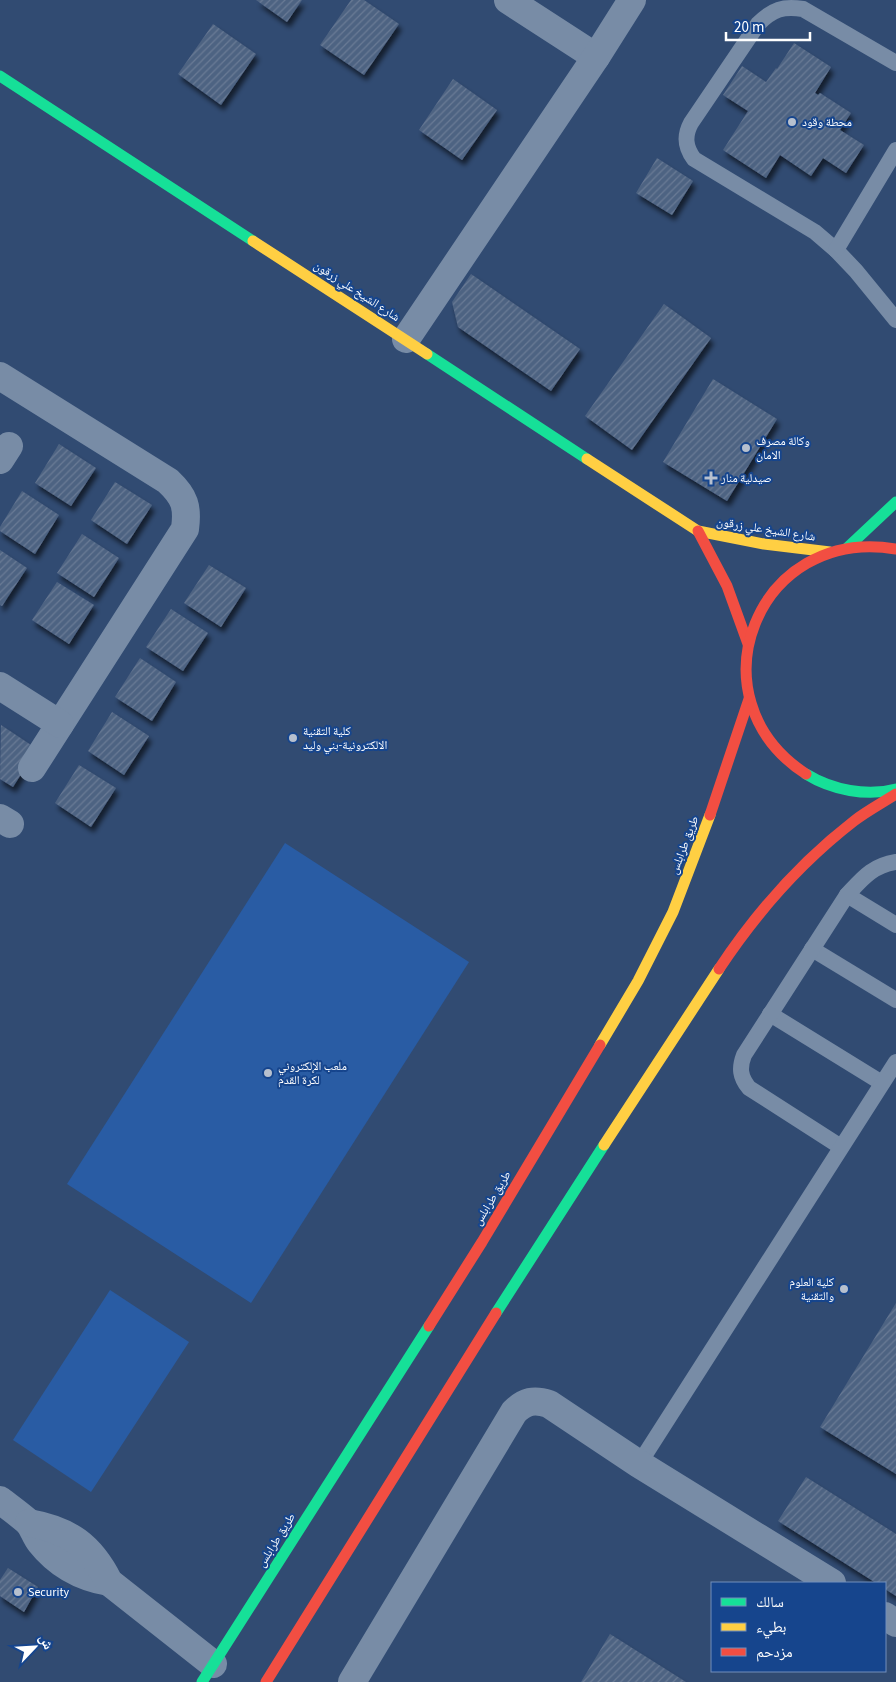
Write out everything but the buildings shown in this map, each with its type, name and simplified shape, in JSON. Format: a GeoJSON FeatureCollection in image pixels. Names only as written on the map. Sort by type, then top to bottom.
{"type":"FeatureCollection","features":[{"type":"Feature","properties":{"kind":"main road","name":"شارع الشيخ علي زرقون"},"geometry":{"type":"LineString","coordinates":[[0,76],[698,531],[756,542],[830,552]]}},
{"type":"Feature","properties":{"kind":"main road"},"geometry":{"type":"LineString","coordinates":[[846,548],[896,502]]}},
{"type":"Feature","properties":{"kind":"main road","name":"شارع الشيخ علي زرقون"},"geometry":{"type":"LineString","coordinates":[[698,531],[727,586],[748,644]]}},
{"type":"Feature","properties":{"kind":"main road"},"geometry":{"type":"LineString","coordinates":[[896,549],[871,546],[846,548],[830,552],[807,562],[786,578],[769,597],[756,619],[748,644],[746,671],[749,699],[762,730],[782,756],[808,777],[839,789],[872,793],[896,789]]}},
{"type":"Feature","properties":{"kind":"main road","name":"طريق طرابلس"},"geometry":{"type":"LineString","coordinates":[[208,1673],[482,1242],[638,981],[673,912],[700,844],[749,699]]}},
{"type":"Feature","properties":{"kind":"main road"},"geometry":{"type":"LineString","coordinates":[[266,1682],[546,1234],[739,939],[768,901],[809,859],[856,820],[896,794]]}},
{"type":"Feature","properties":{"kind":"street"},"geometry":{"type":"LineString","coordinates":[[508,0],[596,57]]}},
{"type":"Feature","properties":{"kind":"street"},"geometry":{"type":"LineString","coordinates":[[406,339],[596,57],[632,0]]}},
{"type":"Feature","properties":{"kind":"street"},"geometry":{"type":"LineString","coordinates":[[0,376],[168,482],[177,490],[184,502],[187,516],[185,530],[32,768]]}},
{"type":"Feature","properties":{"kind":"street"},"geometry":{"type":"LineString","coordinates":[[0,686],[60,724]]}},
{"type":"Feature","properties":{"kind":"street"},"geometry":{"type":"LineString","coordinates":[[352,1682],[514,1412],[529,1401],[539,1400],[548,1404],[639,1464],[830,1582]]}},
{"type":"Feature","properties":{"kind":"street"},"geometry":{"type":"LineString","coordinates":[[0,1500],[29,1523],[46,1526],[76,1540],[101,1566],[109,1582],[208,1673]]}},
{"type":"Feature","properties":{"kind":"lane"},"geometry":{"type":"LineString","coordinates":[[896,63],[803,9],[790,7],[778,9],[767,15],[758,24],[687,130],[687,145],[694,159],[815,232],[856,271],[896,320]]}},
{"type":"Feature","properties":{"kind":"lane"},"geometry":{"type":"LineString","coordinates":[[836,250],[896,150]]}},
{"type":"Feature","properties":{"kind":"lane"},"geometry":{"type":"LineString","coordinates":[[842,1147],[749,1088],[743,1081],[740,1073],[740,1064],[847,895],[867,873],[886,864],[896,862]]}},
{"type":"Feature","properties":{"kind":"lane"},"geometry":{"type":"LineString","coordinates":[[847,895],[896,925]]}},
{"type":"Feature","properties":{"kind":"lane"},"geometry":{"type":"LineString","coordinates":[[812,949],[896,1000]]}},
{"type":"Feature","properties":{"kind":"lane"},"geometry":{"type":"LineString","coordinates":[[770,1014],[882,1084]]}},
{"type":"Feature","properties":{"kind":"lane"},"geometry":{"type":"LineString","coordinates":[[639,1464],[896,1062]]}},
{"type":"Feature","properties":{"kind":"shaded area","name":"ملعب الإلكتروني لكرة القدم"},"geometry":{"type":"Polygon","coordinates":[[[285,843],[469,962],[251,1303],[67,1184],[285,843]]]}},
{"type":"Feature","properties":{"kind":"shaded area"},"geometry":{"type":"Polygon","coordinates":[[[110,1290],[189,1342],[91,1492],[13,1440],[110,1290]]]}},
{"type":"Feature","properties":{"kind":"traffic: fast"},"geometry":{"type":"LineString","coordinates":[[0,76],[253,241]]}},
{"type":"Feature","properties":{"kind":"traffic: fast"},"geometry":{"type":"LineString","coordinates":[[427,354],[587,459]]}},
{"type":"Feature","properties":{"kind":"traffic: fast"},"geometry":{"type":"LineString","coordinates":[[847,548],[896,502]]}},
{"type":"Feature","properties":{"kind":"traffic: fast"},"geometry":{"type":"LineString","coordinates":[[806,774],[838,788],[862,792],[896,789]]}},
{"type":"Feature","properties":{"kind":"traffic: fast"},"geometry":{"type":"LineString","coordinates":[[496,1313],[604,1145]]}},
{"type":"Feature","properties":{"kind":"traffic: fast"},"geometry":{"type":"LineString","coordinates":[[202,1682],[429,1326]]}},
{"type":"Feature","properties":{"kind":"traffic: slow"},"geometry":{"type":"LineString","coordinates":[[253,241],[427,354]]}},
{"type":"Feature","properties":{"kind":"traffic: slow"},"geometry":{"type":"LineString","coordinates":[[587,459],[698,531],[764,544],[830,552]]}},
{"type":"Feature","properties":{"kind":"traffic: slow"},"geometry":{"type":"LineString","coordinates":[[600,1045],[638,981],[673,912],[710,815]]}},
{"type":"Feature","properties":{"kind":"traffic: slow"},"geometry":{"type":"LineString","coordinates":[[604,1145],[719,969]]}},
{"type":"Feature","properties":{"kind":"traffic: jam"},"geometry":{"type":"LineString","coordinates":[[698,531],[727,586],[748,644]]}},
{"type":"Feature","properties":{"kind":"traffic: jam"},"geometry":{"type":"LineString","coordinates":[[806,774],[771,742],[751,703],[746,663],[755,624],[776,590],[807,563],[847,549],[896,549]]}},
{"type":"Feature","properties":{"kind":"traffic: jam"},"geometry":{"type":"LineString","coordinates":[[710,815],[749,699]]}},
{"type":"Feature","properties":{"kind":"traffic: jam"},"geometry":{"type":"LineString","coordinates":[[719,969],[764,908],[798,871],[854,821],[896,794]]}},
{"type":"Feature","properties":{"kind":"traffic: jam"},"geometry":{"type":"LineString","coordinates":[[429,1326],[482,1242],[600,1045]]}},
{"type":"Feature","properties":{"kind":"traffic: jam"},"geometry":{"type":"LineString","coordinates":[[266,1682],[496,1313]]}},
{"type":"Feature","properties":{"kind":"place","name":"محطة وقود"},"geometry":{"type":"Point","coordinates":[792,122]}},
{"type":"Feature","properties":{"kind":"place","name":"وكالة مصرف الامان"},"geometry":{"type":"Point","coordinates":[746,448]}},
{"type":"Feature","properties":{"kind":"place","name":"صيدلية منار"},"geometry":{"type":"Point","coordinates":[711,478]}},
{"type":"Feature","properties":{"kind":"place","name":"كلية التقنية الالكترونية-بني وليد"},"geometry":{"type":"Point","coordinates":[293,738]}},
{"type":"Feature","properties":{"kind":"place","name":"ملعب الإلكتروني لكرة القدم"},"geometry":{"type":"Point","coordinates":[268,1073]}},
{"type":"Feature","properties":{"kind":"place","name":"كلية العلوم والتقنية"},"geometry":{"type":"Point","coordinates":[844,1289]}},
{"type":"Feature","properties":{"kind":"place","name":"Security"},"geometry":{"type":"Point","coordinates":[18,1592]}}]}
